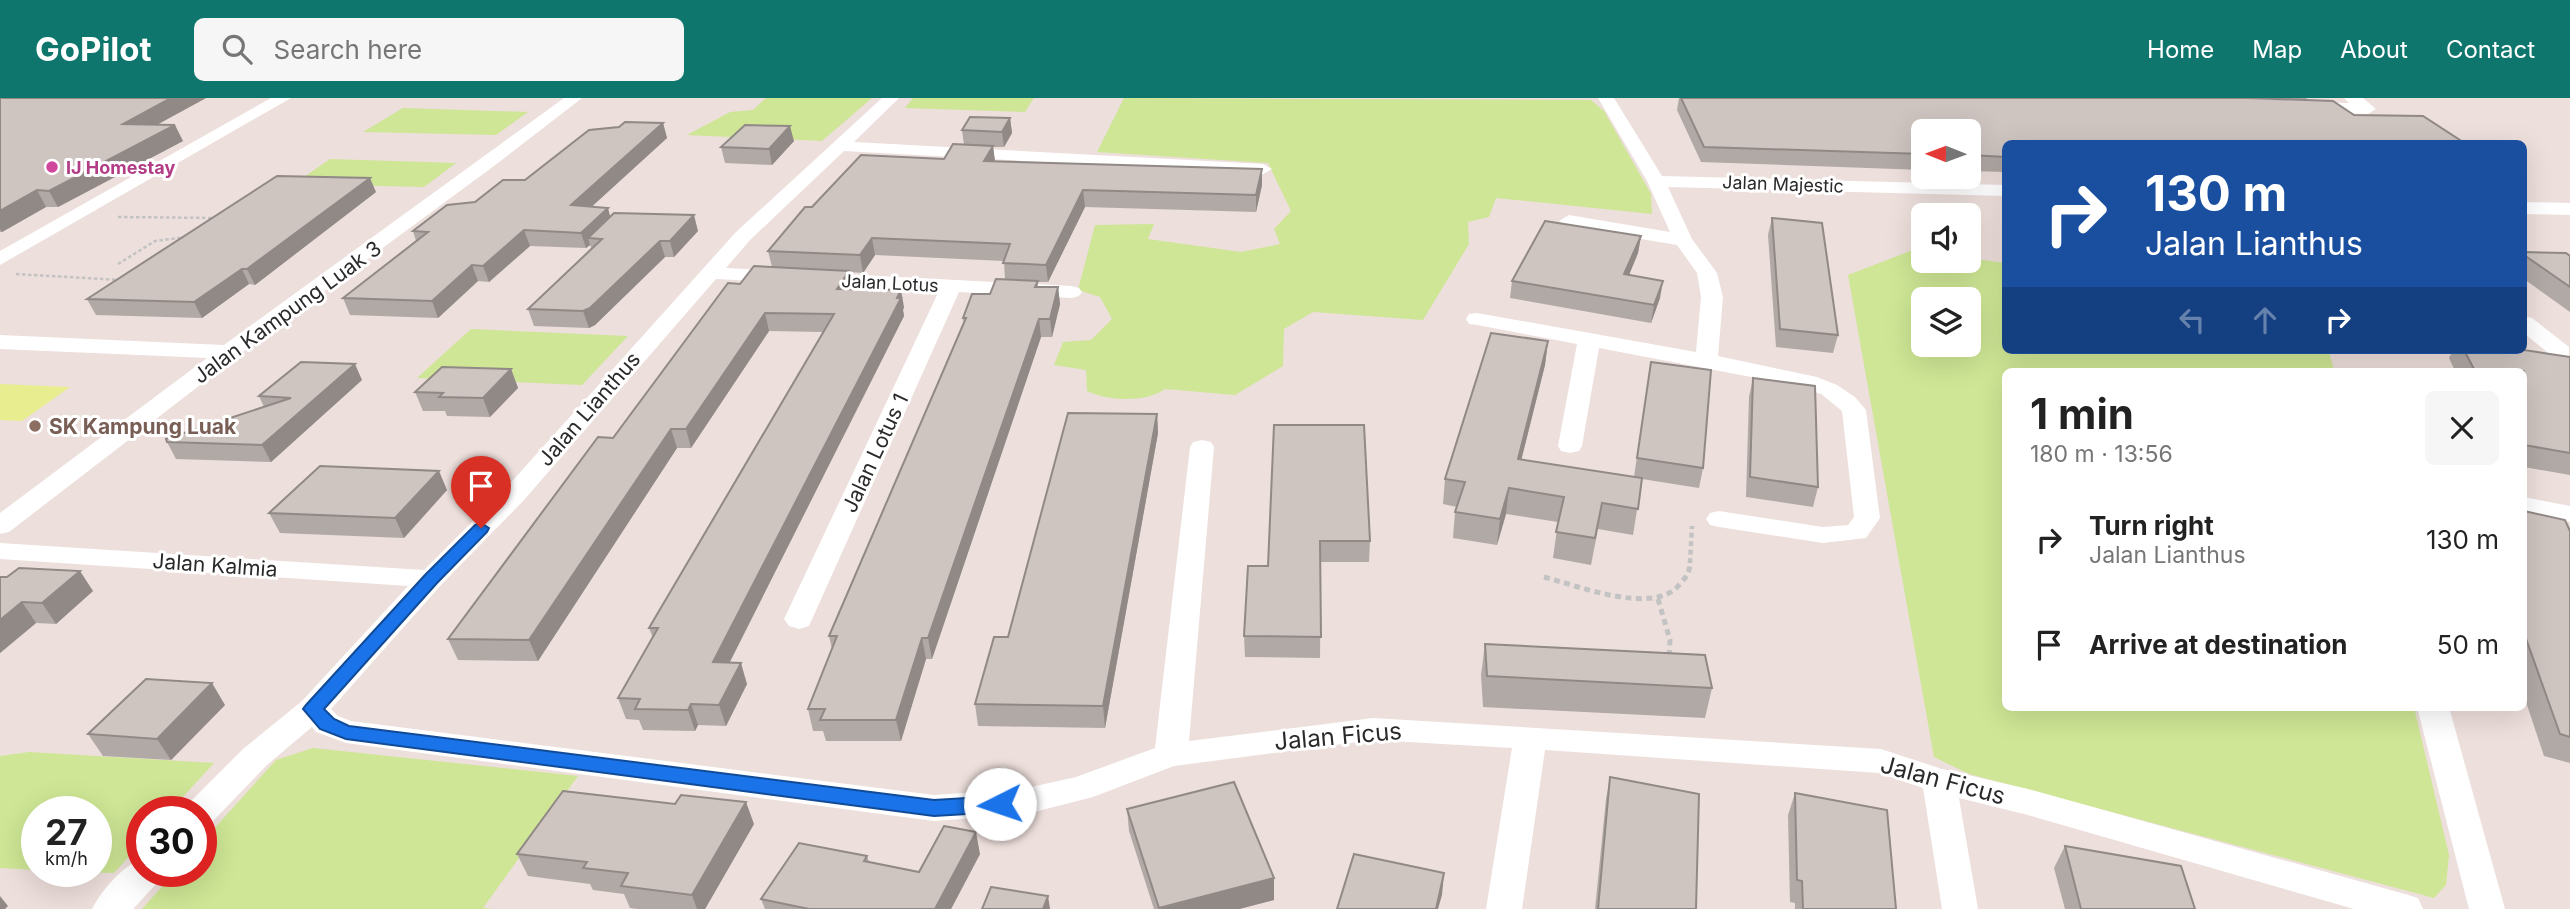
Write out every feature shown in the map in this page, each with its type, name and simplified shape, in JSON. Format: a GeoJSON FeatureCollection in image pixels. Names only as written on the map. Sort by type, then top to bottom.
{"type":"FeatureCollection","features":[{"type":"Feature","properties":{"kind":"street"},"geometry":{"type":"LineString","coordinates":[[0,258],[283,98]]}},
{"type":"Feature","properties":{"kind":"street","name":"Jalan Kampung Luak 3"},"geometry":{"type":"LineString","coordinates":[[0,526],[131,429],[228,352],[574,98]]}},
{"type":"Feature","properties":{"kind":"street","name":"Jalan Lianthus"},"geometry":{"type":"LineString","coordinates":[[217,796],[255,757],[313,709],[431,579],[515,494],[743,236],[891,98]]}},
{"type":"Feature","properties":{"kind":"street"},"geometry":{"type":"LineString","coordinates":[[1606,98],[1656,181],[1683,240],[1707,273],[1712,297],[1706,361]]}},
{"type":"Feature","properties":{"kind":"street"},"geometry":{"type":"LineString","coordinates":[[2287,106],[2368,109],[2351,98]]}},
{"type":"Feature","properties":{"kind":"street"},"geometry":{"type":"LineString","coordinates":[[841,146],[1263,169]]}},
{"type":"Feature","properties":{"kind":"street","name":"Jalan Majestic"},"geometry":{"type":"LineString","coordinates":[[1656,181],[2002,191]]}},
{"type":"Feature","properties":{"kind":"street"},"geometry":{"type":"LineString","coordinates":[[2527,208],[2570,209]]}},
{"type":"Feature","properties":{"kind":"street"},"geometry":{"type":"LineString","coordinates":[[1569,221],[1683,240]]}},
{"type":"Feature","properties":{"kind":"street","name":"Jalan Lotus"},"geometry":{"type":"LineString","coordinates":[[709,273],[1072,292]]}},
{"type":"Feature","properties":{"kind":"street","name":"Jalan Lotus 1"},"geometry":{"type":"LineString","coordinates":[[799,619],[951,287]]}},
{"type":"Feature","properties":{"kind":"street"},"geometry":{"type":"LineString","coordinates":[[1477,319],[1801,380],[1825,386],[1844,397],[1854,410],[1867,519],[1856,532],[1824,534],[1719,519]]}},
{"type":"Feature","properties":{"kind":"street"},"geometry":{"type":"LineString","coordinates":[[2527,325],[2566,353]]}},
{"type":"Feature","properties":{"kind":"street"},"geometry":{"type":"LineString","coordinates":[[1570,446],[1589,341]]}},
{"type":"Feature","properties":{"kind":"street"},"geometry":{"type":"LineString","coordinates":[[0,342],[228,352]]}},
{"type":"Feature","properties":{"kind":"street"},"geometry":{"type":"LineString","coordinates":[[2527,347],[2566,353]]}},
{"type":"Feature","properties":{"kind":"street"},"geometry":{"type":"LineString","coordinates":[[1171,755],[1202,447]]}},
{"type":"Feature","properties":{"kind":"street"},"geometry":{"type":"LineString","coordinates":[[2527,506],[2570,514]]}},
{"type":"Feature","properties":{"kind":"street","name":"Jalan Kalmia"},"geometry":{"type":"LineString","coordinates":[[0,551],[431,579]]}},
{"type":"Feature","properties":{"kind":"street","name":"Jalan Ficus"},"geometry":{"type":"LineString","coordinates":[[313,709],[327,724],[346,732],[934,808],[1022,802],[1081,788],[1171,755],[1373,729],[1881,761],[1939,781],[2028,802],[2405,909]]}},
{"type":"Feature","properties":{"kind":"street"},"geometry":{"type":"LineString","coordinates":[[2434,711],[2487,909]]}},
{"type":"Feature","properties":{"kind":"street"},"geometry":{"type":"LineString","coordinates":[[1504,909],[1530,739]]}},
{"type":"Feature","properties":{"kind":"street"},"geometry":{"type":"LineString","coordinates":[[1939,781],[1960,909]]}},
{"type":"Feature","properties":{"kind":"street"},"geometry":{"type":"LineString","coordinates":[[110,909],[131,887]]}},
{"type":"Feature","properties":{"kind":"path"},"geometry":{"type":"LineString","coordinates":[[109,219],[120,216],[227,218]]}},
{"type":"Feature","properties":{"kind":"path"},"geometry":{"type":"LineString","coordinates":[[118,264],[155,241],[192,236]]}},
{"type":"Feature","properties":{"kind":"path"},"geometry":{"type":"LineString","coordinates":[[26,267],[15,276],[124,280]]}},
{"type":"Feature","properties":{"kind":"path"},"geometry":{"type":"LineString","coordinates":[[1544,578],[1637,600],[1658,600],[1674,591],[1690,572],[1692,526],[1702,519],[1719,519]]}},
{"type":"Feature","properties":{"kind":"path"},"geometry":{"type":"LineString","coordinates":[[1658,600],[1670,640],[1669,662]]}},
{"type":"Feature","properties":{"kind":"green space"},"geometry":{"type":"Polygon","coordinates":[[[766,98],[872,98],[822,141],[687,135],[730,112],[753,110],[766,98]]]}},
{"type":"Feature","properties":{"kind":"green space"},"geometry":{"type":"Polygon","coordinates":[[[913,98],[1034,98],[1025,112],[905,108],[913,98]]]}},
{"type":"Feature","properties":{"kind":"green space"},"geometry":{"type":"Polygon","coordinates":[[[1124,98],[1591,100],[1604,111],[1651,194],[1652,214],[1496,198],[1489,217],[1468,222],[1469,244],[1423,320],[1313,312],[1284,329],[1283,366],[1235,395],[1165,389],[1147,397],[1105,397],[1087,391],[1086,370],[1054,365],[1063,342],[1091,340],[1112,319],[1100,297],[1078,290],[1095,225],[1154,224],[1148,239],[1241,252],[1280,244],[1274,229],[1291,211],[1268,163],[1097,152],[1124,98]]]}},
{"type":"Feature","properties":{"kind":"green space"},"geometry":{"type":"Polygon","coordinates":[[[403,108],[528,112],[496,135],[363,132],[403,108]]]}},
{"type":"Feature","properties":{"kind":"green space"},"geometry":{"type":"Polygon","coordinates":[[[330,159],[456,163],[424,187],[294,184],[330,159]]]}},
{"type":"Feature","properties":{"kind":"green space"},"geometry":{"type":"Polygon","coordinates":[[[1911,251],[1911,273],[1981,273],[1981,260],[2002,263],[2002,354],[2330,354],[2333,368],[2002,368],[2002,711],[2415,711],[2449,855],[2446,885],[2434,898],[1969,774],[1934,757],[1848,275],[1911,251]]]}},
{"type":"Feature","properties":{"kind":"green space"},"geometry":{"type":"Polygon","coordinates":[[[471,329],[628,336],[582,385],[417,378],[471,329]]]}},
{"type":"Feature","properties":{"kind":"green space"},"geometry":{"type":"Polygon","coordinates":[[[0,384],[70,387],[22,421],[0,420],[0,384]]]}},
{"type":"Feature","properties":{"kind":"green space"},"geometry":{"type":"Polygon","coordinates":[[[313,748],[578,776],[483,908],[493,909],[142,909],[162,887],[217,887],[217,825],[276,760],[313,748]]]}},
{"type":"Feature","properties":{"kind":"green space"},"geometry":{"type":"Polygon","coordinates":[[[29,752],[214,763],[184,796],[126,796],[126,860],[112,873],[112,796],[21,796],[21,869],[0,868],[0,756],[29,752]]]}},
{"type":"Feature","properties":{"kind":"building"},"geometry":{"type":"Polygon","coordinates":[[[0,98],[171,98],[123,124],[175,125],[49,191],[37,190],[0,211],[0,98]]]}},
{"type":"Feature","properties":{"kind":"building"},"geometry":{"type":"Polygon","coordinates":[[[1681,98],[2248,98],[2333,101],[2354,115],[2423,116],[2460,140],[2002,140],[2002,157],[1981,156],[1981,119],[1911,119],[1911,154],[1704,147],[1681,98]]]}},
{"type":"Feature","properties":{"kind":"building"},"geometry":{"type":"Polygon","coordinates":[[[970,117],[1010,118],[1002,132],[962,130],[970,117]]]}},
{"type":"Feature","properties":{"kind":"building"},"geometry":{"type":"Polygon","coordinates":[[[625,122],[663,123],[571,205],[608,208],[581,233],[524,230],[483,266],[472,265],[432,301],[343,298],[428,232],[413,231],[447,205],[475,202],[503,180],[525,180],[589,130],[619,127],[625,122]]]}},
{"type":"Feature","properties":{"kind":"building"},"geometry":{"type":"Polygon","coordinates":[[[745,125],[790,126],[769,149],[721,147],[745,125]]]}},
{"type":"Feature","properties":{"kind":"building"},"geometry":{"type":"Polygon","coordinates":[[[953,144],[993,146],[984,161],[1262,169],[1256,195],[1083,190],[1046,265],[1003,263],[1010,244],[872,238],[860,255],[768,251],[805,207],[812,207],[861,155],[944,159],[953,144]]]}},
{"type":"Feature","properties":{"kind":"building"},"geometry":{"type":"Polygon","coordinates":[[[277,176],[370,178],[247,269],[242,269],[194,302],[87,299],[277,176]]]}},
{"type":"Feature","properties":{"kind":"building"},"geometry":{"type":"Polygon","coordinates":[[[614,213],[694,215],[670,241],[660,241],[590,308],[583,311],[528,309],[602,239],[588,238],[614,213]]]}},
{"type":"Feature","properties":{"kind":"building"},"geometry":{"type":"Polygon","coordinates":[[[1772,218],[1822,223],[1838,335],[1780,329],[1772,218]]]}},
{"type":"Feature","properties":{"kind":"building"},"geometry":{"type":"Polygon","coordinates":[[[1545,221],[1641,236],[1624,274],[1663,281],[1654,305],[1512,281],[1545,221]]]}},
{"type":"Feature","properties":{"kind":"building"},"geometry":{"type":"Polygon","coordinates":[[[2527,252],[2566,253],[2570,256],[2570,287],[2527,257],[2527,252]]]}},
{"type":"Feature","properties":{"kind":"building"},"geometry":{"type":"Polygon","coordinates":[[[754,266],[849,271],[837,289],[901,290],[897,298],[901,298],[713,662],[741,663],[719,705],[691,704],[688,710],[635,709],[640,699],[618,698],[658,628],[649,628],[834,314],[765,313],[686,429],[671,429],[529,640],[448,639],[598,437],[613,438],[728,283],[740,284],[754,266]]]}},
{"type":"Feature","properties":{"kind":"building"},"geometry":{"type":"Polygon","coordinates":[[[996,279],[1038,281],[1035,287],[1058,287],[1050,319],[1039,319],[928,638],[922,638],[896,720],[820,720],[825,709],[808,709],[837,636],[829,636],[966,318],[963,318],[972,294],[990,294],[996,279]]]}},
{"type":"Feature","properties":{"kind":"building"},"geometry":{"type":"Polygon","coordinates":[[[1491,333],[1548,341],[1518,459],[1642,478],[1638,509],[1602,503],[1595,538],[1556,532],[1564,497],[1509,488],[1500,519],[1455,512],[1465,482],[1445,479],[1491,333]]]}},
{"type":"Feature","properties":{"kind":"building"},"geometry":{"type":"Polygon","coordinates":[[[2527,350],[2570,357],[2570,453],[2527,446],[2527,368],[2473,368],[2466,354],[2527,354],[2527,350]]]}},
{"type":"Feature","properties":{"kind":"building"},"geometry":{"type":"Polygon","coordinates":[[[301,362],[355,364],[262,445],[167,442],[166,439],[291,398],[259,396],[301,362]]]}},
{"type":"Feature","properties":{"kind":"building"},"geometry":{"type":"Polygon","coordinates":[[[1651,362],[1711,370],[1703,468],[1637,458],[1651,362]]]}},
{"type":"Feature","properties":{"kind":"building"},"geometry":{"type":"Polygon","coordinates":[[[442,367],[511,369],[483,398],[439,397],[443,393],[415,392],[442,367]]]}},
{"type":"Feature","properties":{"kind":"building"},"geometry":{"type":"Polygon","coordinates":[[[1753,378],[1815,386],[1818,487],[1750,477],[1753,378]]]}},
{"type":"Feature","properties":{"kind":"building"},"geometry":{"type":"Polygon","coordinates":[[[1068,413],[1157,414],[1103,706],[975,704],[994,637],[1008,637],[1068,413]]]}},
{"type":"Feature","properties":{"kind":"building"},"geometry":{"type":"Polygon","coordinates":[[[1274,425],[1364,425],[1370,541],[1320,541],[1321,637],[1244,636],[1248,566],[1268,566],[1274,425]]]}},
{"type":"Feature","properties":{"kind":"building"},"geometry":{"type":"Polygon","coordinates":[[[320,466],[439,471],[395,518],[269,513],[320,466]]]}},
{"type":"Feature","properties":{"kind":"building"},"geometry":{"type":"Polygon","coordinates":[[[2527,512],[2565,520],[2570,531],[2570,737],[2560,734],[2527,641],[2527,512]]]}},
{"type":"Feature","properties":{"kind":"building"},"geometry":{"type":"Polygon","coordinates":[[[19,568],[80,571],[42,603],[22,602],[0,620],[0,577],[7,577],[19,568]]]}},
{"type":"Feature","properties":{"kind":"building"},"geometry":{"type":"Polygon","coordinates":[[[1485,644],[1705,655],[1712,688],[1487,676],[1485,644]]]}},
{"type":"Feature","properties":{"kind":"building"},"geometry":{"type":"Polygon","coordinates":[[[146,679],[212,683],[157,739],[88,734],[146,679]]]}},
{"type":"Feature","properties":{"kind":"building"},"geometry":{"type":"Polygon","coordinates":[[[1610,777],[1699,794],[1696,909],[1598,909],[1610,777]]]}},
{"type":"Feature","properties":{"kind":"building"},"geometry":{"type":"Polygon","coordinates":[[[1234,782],[1274,878],[1159,908],[1127,809],[1234,782]]]}},
{"type":"Feature","properties":{"kind":"building"},"geometry":{"type":"Polygon","coordinates":[[[563,791],[675,804],[681,795],[746,802],[692,895],[621,886],[628,873],[583,868],[587,862],[517,854],[563,791]]]}},
{"type":"Feature","properties":{"kind":"building"},"geometry":{"type":"Polygon","coordinates":[[[1795,793],[1887,810],[1896,909],[1803,909],[1802,881],[1797,880],[1795,793]]]}},
{"type":"Feature","properties":{"kind":"building"},"geometry":{"type":"Polygon","coordinates":[[[944,826],[976,832],[935,909],[809,909],[761,899],[799,843],[867,856],[864,861],[919,872],[944,826]]]}},
{"type":"Feature","properties":{"kind":"building"},"geometry":{"type":"Polygon","coordinates":[[[2065,846],[2181,866],[2195,909],[2081,909],[2065,846]]]}},
{"type":"Feature","properties":{"kind":"building"},"geometry":{"type":"Polygon","coordinates":[[[1354,854],[1444,873],[1436,909],[1337,909],[1354,854]]]}},
{"type":"Feature","properties":{"kind":"building"},"geometry":{"type":"Polygon","coordinates":[[[991,887],[1048,896],[1043,909],[982,909],[991,887]]]}},
{"type":"Feature","properties":{"kind":"place","name":"IJ Homestay"},"geometry":{"type":"Point","coordinates":[52,167]}},
{"type":"Feature","properties":{"kind":"place","name":"SK Kampung Luak"},"geometry":{"type":"Point","coordinates":[35,426]}},
{"type":"Feature","properties":{"kind":"route"},"geometry":{"type":"LineString","coordinates":[[481,528],[313,709],[327,724],[346,732],[934,808],[1000,804]]}}]}
